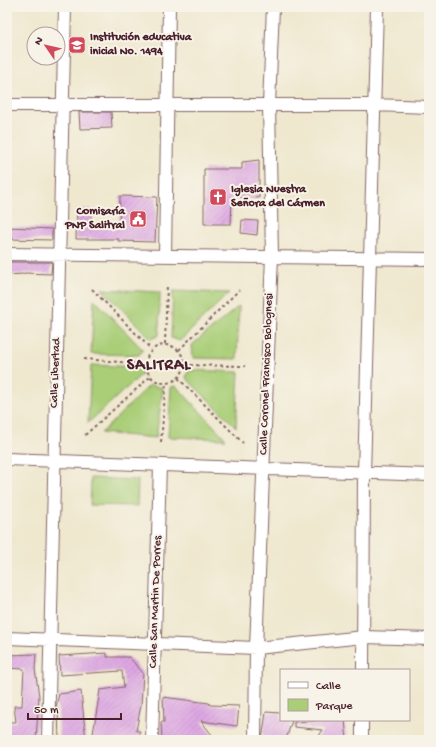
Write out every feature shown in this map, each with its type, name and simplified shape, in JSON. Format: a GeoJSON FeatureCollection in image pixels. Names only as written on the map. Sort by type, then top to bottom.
{"type":"FeatureCollection","features":[{"type":"Feature","properties":{"kind":"street","name":"Calle Libertad"},"geometry":{"type":"LineString","coordinates":[[48,740],[53,460],[65,7]]}},
{"type":"Feature","properties":{"kind":"street"},"geometry":{"type":"LineString","coordinates":[[165,255],[170,7]]}},
{"type":"Feature","properties":{"kind":"street","name":"Calle Coronel Francisco Bolognesi"},"geometry":{"type":"LineString","coordinates":[[255,740],[256,648],[272,256],[269,105],[273,7]]}},
{"type":"Feature","properties":{"kind":"street"},"geometry":{"type":"LineString","coordinates":[[363,669],[364,474],[373,105],[377,7]]}},
{"type":"Feature","properties":{"kind":"street"},"geometry":{"type":"LineString","coordinates":[[7,105],[373,105],[429,107]]}},
{"type":"Feature","properties":{"kind":"street"},"geometry":{"type":"LineString","coordinates":[[7,254],[429,259]]}},
{"type":"Feature","properties":{"kind":"street"},"geometry":{"type":"LineString","coordinates":[[7,459],[264,468],[364,474],[429,475]]}},
{"type":"Feature","properties":{"kind":"street","name":"Calle San Martin De Porres"},"geometry":{"type":"LineString","coordinates":[[152,740],[160,465]]}},
{"type":"Feature","properties":{"kind":"street"},"geometry":{"type":"LineString","coordinates":[[7,638],[256,648],[364,637],[429,639]]}},
{"type":"Feature","properties":{"kind":"street"},"geometry":{"type":"LineString","coordinates":[[362,721],[362,740]]}},
{"type":"Feature","properties":{"kind":"path"},"geometry":{"type":"LineString","coordinates":[[165,344],[167,284]]}},
{"type":"Feature","properties":{"kind":"path"},"geometry":{"type":"LineString","coordinates":[[92,289],[151,349]]}},
{"type":"Feature","properties":{"kind":"path"},"geometry":{"type":"LineString","coordinates":[[179,350],[239,290]]}},
{"type":"Feature","properties":{"kind":"path"},"geometry":{"type":"LineString","coordinates":[[165,344],[174,346],[179,350],[182,355],[184,365],[182,373],[178,378],[166,383],[159,382],[150,377],[145,368],[145,364],[147,355],[151,349],[165,344]]}},
{"type":"Feature","properties":{"kind":"path"},"geometry":{"type":"LineString","coordinates":[[84,359],[145,364]]}},
{"type":"Feature","properties":{"kind":"path"},"geometry":{"type":"LineString","coordinates":[[184,365],[245,366]]}},
{"type":"Feature","properties":{"kind":"path"},"geometry":{"type":"LineString","coordinates":[[85,434],[150,377]]}},
{"type":"Feature","properties":{"kind":"path"},"geometry":{"type":"LineString","coordinates":[[178,378],[243,443]]}},
{"type":"Feature","properties":{"kind":"path"},"geometry":{"type":"LineString","coordinates":[[160,442],[166,383]]}},
{"type":"Feature","properties":{"kind":"green space"},"geometry":{"type":"Polygon","coordinates":[[[102,289],[160,292],[159,335],[151,339],[102,289]]]}},
{"type":"Feature","properties":{"kind":"green space"},"geometry":{"type":"Polygon","coordinates":[[[173,291],[229,293],[180,341],[171,338],[173,291]]]}},
{"type":"Feature","properties":{"kind":"green space"},"geometry":{"type":"Polygon","coordinates":[[[94,299],[143,350],[139,355],[91,354],[94,299]]]}},
{"type":"Feature","properties":{"kind":"green space"},"geometry":{"type":"Polygon","coordinates":[[[239,306],[237,359],[193,358],[192,345],[239,306]]]}},
{"type":"Feature","properties":{"kind":"green space"},"geometry":{"type":"Polygon","coordinates":[[[91,365],[139,367],[142,374],[88,423],[91,365]]]}},
{"type":"Feature","properties":{"kind":"green space"},"geometry":{"type":"Polygon","coordinates":[[[188,370],[239,372],[236,427],[186,378],[188,370]]]}},
{"type":"Feature","properties":{"kind":"green space"},"geometry":{"type":"Polygon","coordinates":[[[150,385],[163,388],[156,438],[101,433],[150,385]]]}},
{"type":"Feature","properties":{"kind":"green space"},"geometry":{"type":"Polygon","coordinates":[[[176,386],[226,439],[168,437],[171,387],[176,386]]]}},
{"type":"Feature","properties":{"kind":"green space"},"geometry":{"type":"Polygon","coordinates":[[[91,478],[138,480],[137,506],[90,505],[91,478]]]}},
{"type":"Feature","properties":{"kind":"building"},"geometry":{"type":"Polygon","coordinates":[[[79,112],[111,112],[112,128],[80,129],[79,112]]]}},
{"type":"Feature","properties":{"kind":"building","name":"Iglesia Nuestra Señora del Cármen"},"geometry":{"type":"Polygon","coordinates":[[[259,160],[259,198],[232,197],[231,224],[204,224],[204,169],[242,169],[242,162],[259,160]]]}},
{"type":"Feature","properties":{"kind":"building","name":"Comisaría PNP Salitral"},"geometry":{"type":"Polygon","coordinates":[[[120,196],[157,197],[155,242],[118,241],[119,239],[76,239],[77,209],[91,209],[91,224],[119,224],[120,196]]]}},
{"type":"Feature","properties":{"kind":"building"},"geometry":{"type":"Polygon","coordinates":[[[242,220],[258,221],[257,235],[241,233],[242,220]]]}},
{"type":"Feature","properties":{"kind":"building"},"geometry":{"type":"Polygon","coordinates":[[[8,227],[52,229],[52,240],[7,239],[8,227]]]}},
{"type":"Feature","properties":{"kind":"building"},"geometry":{"type":"Polygon","coordinates":[[[7,262],[52,262],[51,274],[24,273],[7,275],[7,262]]]}},
{"type":"Feature","properties":{"kind":"building"},"geometry":{"type":"Polygon","coordinates":[[[107,653],[107,657],[129,657],[143,673],[141,705],[136,731],[140,731],[139,740],[92,740],[100,690],[124,687],[122,671],[60,675],[59,656],[107,653]]]}},
{"type":"Feature","properties":{"kind":"building"},"geometry":{"type":"Polygon","coordinates":[[[36,654],[35,669],[39,696],[36,739],[7,738],[7,722],[16,722],[14,706],[22,706],[24,669],[7,668],[7,655],[36,654]]]}},
{"type":"Feature","properties":{"kind":"building"},"geometry":{"type":"Polygon","coordinates":[[[81,691],[86,740],[59,740],[58,709],[56,707],[59,694],[81,691]]]}},
{"type":"Feature","properties":{"kind":"building"},"geometry":{"type":"Polygon","coordinates":[[[163,697],[209,703],[210,705],[239,706],[237,726],[201,721],[216,740],[162,740],[161,722],[164,722],[163,697]]]}},
{"type":"Feature","properties":{"kind":"building"},"geometry":{"type":"Polygon","coordinates":[[[266,712],[280,713],[280,721],[292,721],[286,740],[262,740],[266,712]]]}},
{"type":"Feature","properties":{"kind":"building"},"geometry":{"type":"Polygon","coordinates":[[[345,721],[347,740],[316,740],[323,730],[294,727],[294,722],[345,721]]]}},
{"type":"Feature","properties":{"kind":"place","name":"Institución educativa inicial No. 1494"},"geometry":{"type":"Point","coordinates":[77,45]}},
{"type":"Feature","properties":{"kind":"place","name":"Iglesia Nuestra Señora del Cármen"},"geometry":{"type":"Point","coordinates":[218,197]}},
{"type":"Feature","properties":{"kind":"place","name":"Comisaría PNP Salitral"},"geometry":{"type":"Point","coordinates":[138,219]}},
{"type":"Feature","properties":{"kind":"district","name":"SALITRAL"},"geometry":{"type":"Point","coordinates":[159,366]}}]}
